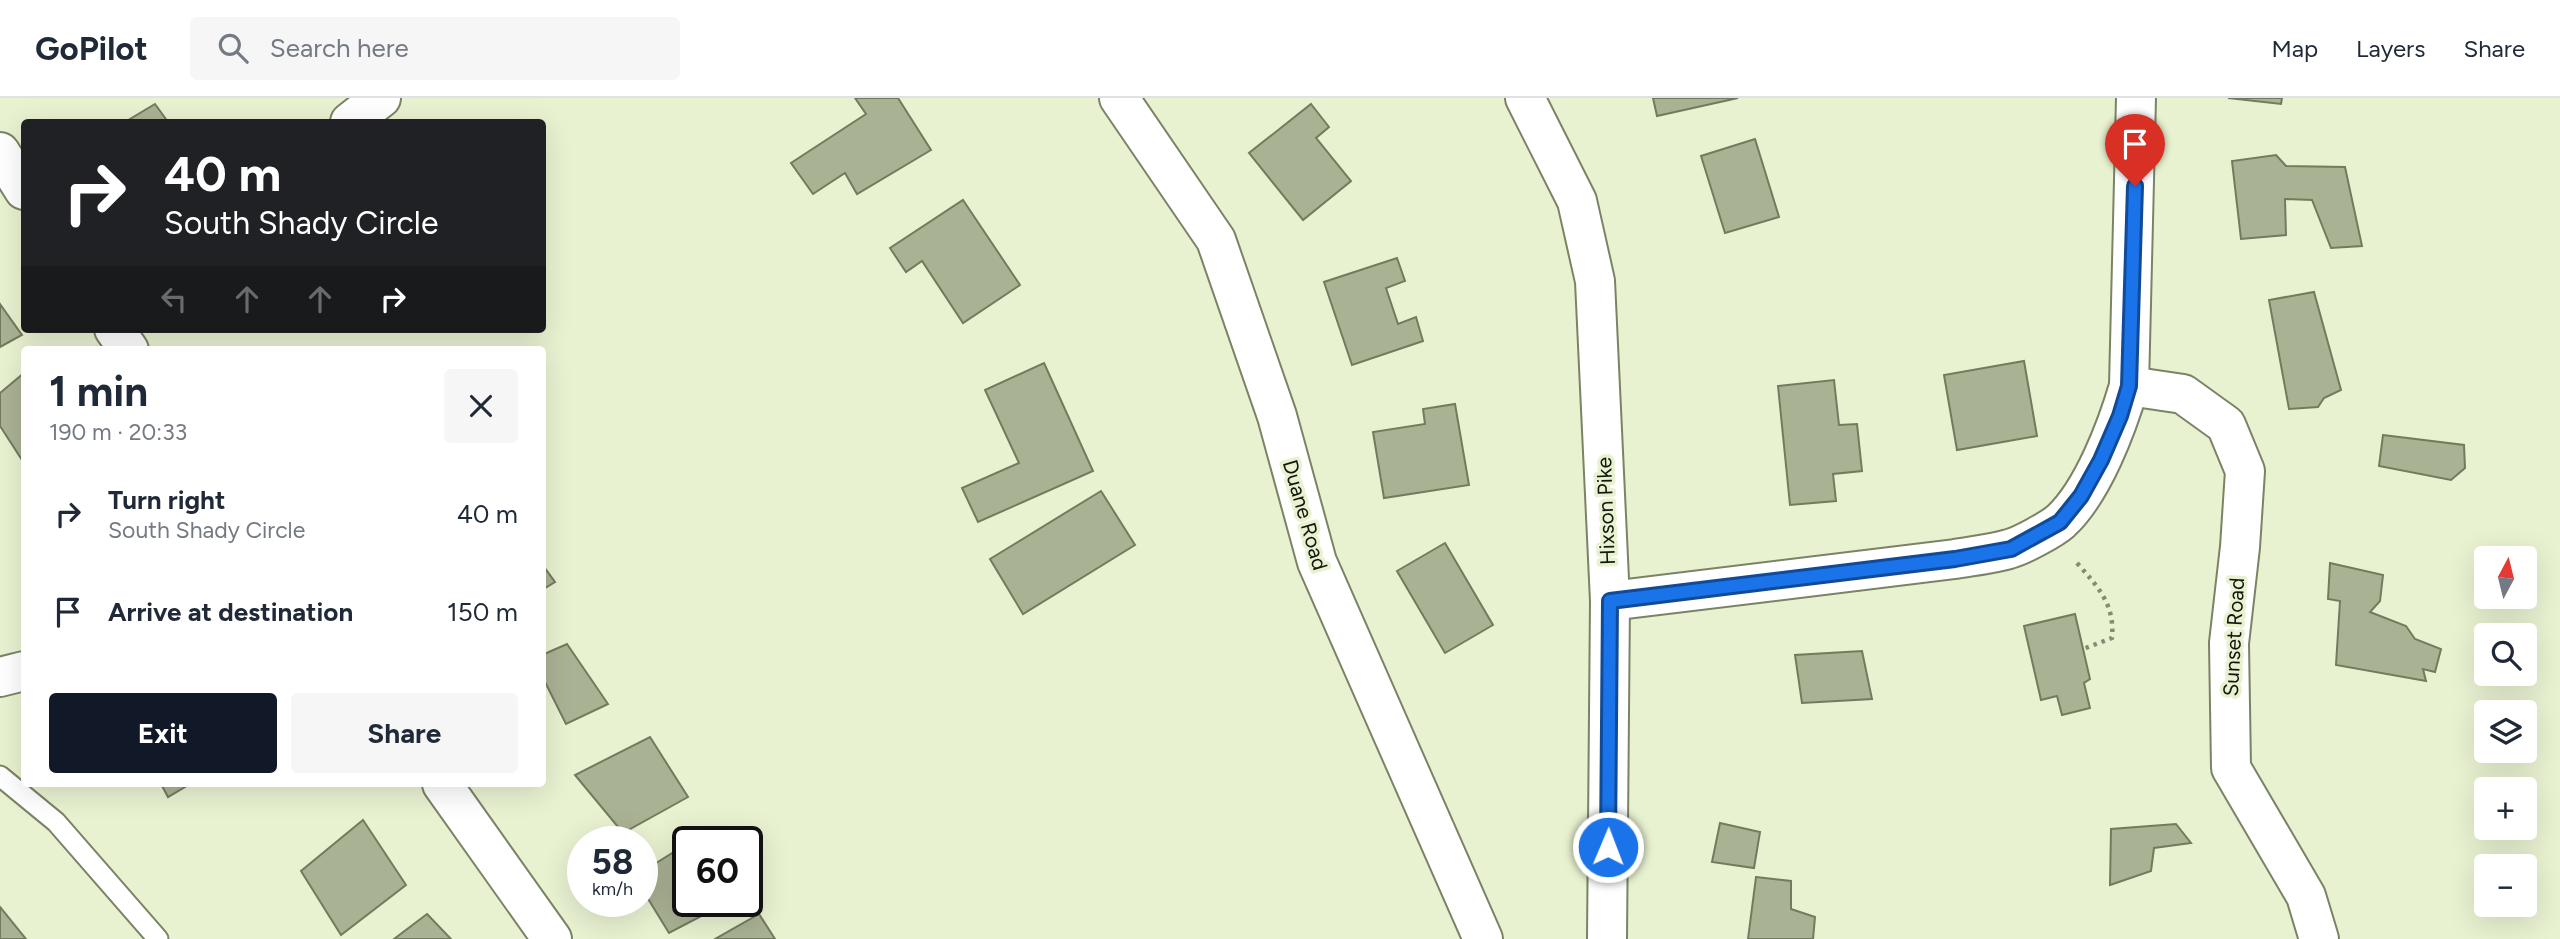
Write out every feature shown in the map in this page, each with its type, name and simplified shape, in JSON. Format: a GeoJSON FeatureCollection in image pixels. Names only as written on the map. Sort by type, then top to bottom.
{"type":"FeatureCollection","features":[{"type":"Feature","properties":{"kind":"street"},"geometry":{"type":"LineString","coordinates":[[354,119],[381,98]]}},
{"type":"Feature","properties":{"kind":"street","name":"Duane Road"},"geometry":{"type":"LineString","coordinates":[[1119,98],[1216,240],[1277,416],[1317,562],[1483,939]]}},
{"type":"Feature","properties":{"kind":"street","name":"Hixson Pike"},"geometry":{"type":"LineString","coordinates":[[1525,98],[1577,201],[1595,281],[1610,601],[1607,939]]}},
{"type":"Feature","properties":{"kind":"street"},"geometry":{"type":"LineString","coordinates":[[1610,601],[1902,567],[2011,549],[2060,522],[2081,496],[2106,449],[2129,386],[2136,98]]}},
{"type":"Feature","properties":{"kind":"street"},"geometry":{"type":"LineString","coordinates":[[0,152],[21,185]]}},
{"type":"Feature","properties":{"kind":"street","name":"Sunset Road"},"geometry":{"type":"LineString","coordinates":[[2129,386],[2183,394],[2226,425],[2245,471],[2229,643],[2231,768],[2306,896],[2319,939]]}},
{"type":"Feature","properties":{"kind":"street"},"geometry":{"type":"LineString","coordinates":[[0,677],[21,672]]}},
{"type":"Feature","properties":{"kind":"street"},"geometry":{"type":"LineString","coordinates":[[444,787],[552,939]]}},
{"type":"Feature","properties":{"kind":"lane"},"geometry":{"type":"LineString","coordinates":[[0,776],[56,822],[158,939]]}},
{"type":"Feature","properties":{"kind":"path"},"geometry":{"type":"LineString","coordinates":[[2077,563],[2102,592],[2114,622],[2112,638],[2083,649]]}},
{"type":"Feature","properties":{"kind":"building"},"geometry":{"type":"Polygon","coordinates":[[[855,98],[898,98],[931,150],[857,194],[845,173],[813,194],[791,163],[866,114],[855,98]]]}},
{"type":"Feature","properties":{"kind":"building"},"geometry":{"type":"Polygon","coordinates":[[[1653,98],[1738,98],[1657,116],[1653,98]]]}},
{"type":"Feature","properties":{"kind":"building"},"geometry":{"type":"Polygon","coordinates":[[[2228,98],[2282,98],[2281,104],[2228,98]]]}},
{"type":"Feature","properties":{"kind":"building"},"geometry":{"type":"Polygon","coordinates":[[[155,104],[166,119],[130,119],[155,104]]]}},
{"type":"Feature","properties":{"kind":"building"},"geometry":{"type":"Polygon","coordinates":[[[1311,104],[1329,127],[1316,138],[1351,181],[1303,220],[1249,153],[1311,104]]]}},
{"type":"Feature","properties":{"kind":"building"},"geometry":{"type":"Polygon","coordinates":[[[1755,139],[1779,217],[1725,233],[1701,156],[1755,139]]]}},
{"type":"Feature","properties":{"kind":"building"},"geometry":{"type":"Polygon","coordinates":[[[2276,155],[2286,166],[2345,167],[2362,246],[2331,248],[2312,200],[2285,199],[2286,235],[2241,239],[2232,161],[2276,155]]]}},
{"type":"Feature","properties":{"kind":"building"},"geometry":{"type":"Polygon","coordinates":[[[963,200],[1020,285],[963,323],[922,261],[906,272],[890,248],[963,200]]]}},
{"type":"Feature","properties":{"kind":"building"},"geometry":{"type":"Polygon","coordinates":[[[1397,258],[1405,281],[1386,288],[1398,324],[1416,317],[1423,341],[1352,365],[1324,282],[1397,258]]]}},
{"type":"Feature","properties":{"kind":"building"},"geometry":{"type":"Polygon","coordinates":[[[2314,292],[2341,390],[2324,398],[2318,407],[2289,409],[2269,300],[2314,292]]]}},
{"type":"Feature","properties":{"kind":"building"},"geometry":{"type":"Polygon","coordinates":[[[0,304],[22,335],[0,347],[0,304]]]}},
{"type":"Feature","properties":{"kind":"building"},"geometry":{"type":"Polygon","coordinates":[[[2024,361],[2037,436],[1957,450],[1944,375],[2024,361]]]}},
{"type":"Feature","properties":{"kind":"building"},"geometry":{"type":"Polygon","coordinates":[[[1044,363],[1093,471],[978,522],[962,488],[1019,463],[985,390],[1044,363]]]}},
{"type":"Feature","properties":{"kind":"building"},"geometry":{"type":"Polygon","coordinates":[[[21,376],[21,458],[0,426],[0,393],[21,376]]]}},
{"type":"Feature","properties":{"kind":"building"},"geometry":{"type":"Polygon","coordinates":[[[1834,380],[1839,425],[1857,424],[1862,471],[1833,474],[1836,501],[1790,505],[1778,386],[1834,380]]]}},
{"type":"Feature","properties":{"kind":"building"},"geometry":{"type":"Polygon","coordinates":[[[1455,404],[1469,485],[1384,498],[1373,432],[1425,424],[1423,409],[1455,404]]]}},
{"type":"Feature","properties":{"kind":"building"},"geometry":{"type":"Polygon","coordinates":[[[2383,435],[2464,445],[2465,468],[2451,480],[2379,466],[2383,435]]]}},
{"type":"Feature","properties":{"kind":"building"},"geometry":{"type":"Polygon","coordinates":[[[1101,491],[1135,545],[1023,614],[990,559],[1101,491]]]}},
{"type":"Feature","properties":{"kind":"building"},"geometry":{"type":"Polygon","coordinates":[[[1445,543],[1493,625],[1445,653],[1397,571],[1445,543]]]}},
{"type":"Feature","properties":{"kind":"building"},"geometry":{"type":"Polygon","coordinates":[[[2330,563],[2383,575],[2380,601],[2370,612],[2406,626],[2415,639],[2441,649],[2435,672],[2423,669],[2426,681],[2336,665],[2340,601],[2328,599],[2330,563]]]}},
{"type":"Feature","properties":{"kind":"building"},"geometry":{"type":"Polygon","coordinates":[[[546,570],[555,582],[546,588],[546,570]]]}},
{"type":"Feature","properties":{"kind":"building"},"geometry":{"type":"Polygon","coordinates":[[[2075,614],[2090,679],[2084,683],[2090,708],[2062,715],[2057,696],[2041,700],[2024,626],[2075,614]]]}},
{"type":"Feature","properties":{"kind":"building"},"geometry":{"type":"Polygon","coordinates":[[[567,644],[608,704],[566,724],[546,684],[546,653],[567,644]]]}},
{"type":"Feature","properties":{"kind":"building"},"geometry":{"type":"Polygon","coordinates":[[[1862,651],[1872,699],[1802,703],[1795,655],[1862,651]]]}},
{"type":"Feature","properties":{"kind":"building"},"geometry":{"type":"Polygon","coordinates":[[[650,737],[688,797],[636,826],[617,826],[575,775],[650,737]]]}},
{"type":"Feature","properties":{"kind":"building"},"geometry":{"type":"Polygon","coordinates":[[[163,787],[185,787],[168,797],[163,787]]]}},
{"type":"Feature","properties":{"kind":"building"},"geometry":{"type":"Polygon","coordinates":[[[363,820],[406,885],[341,935],[301,871],[363,820]]]}},
{"type":"Feature","properties":{"kind":"building"},"geometry":{"type":"Polygon","coordinates":[[[1720,823],[1760,832],[1754,868],[1712,862],[1720,823]]]}},
{"type":"Feature","properties":{"kind":"building"},"geometry":{"type":"Polygon","coordinates":[[[2176,824],[2191,843],[2154,848],[2151,871],[2110,885],[2111,829],[2176,824]]]}},
{"type":"Feature","properties":{"kind":"building"},"geometry":{"type":"Polygon","coordinates":[[[672,853],[672,917],[700,917],[669,933],[658,915],[658,862],[672,853]]]}},
{"type":"Feature","properties":{"kind":"building"},"geometry":{"type":"Polygon","coordinates":[[[1756,877],[1791,881],[1791,909],[1815,917],[1813,939],[1748,939],[1756,877]]]}},
{"type":"Feature","properties":{"kind":"building"},"geometry":{"type":"Polygon","coordinates":[[[0,907],[26,939],[0,939],[0,907]]]}},
{"type":"Feature","properties":{"kind":"building"},"geometry":{"type":"Polygon","coordinates":[[[427,914],[451,939],[394,939],[427,914]]]}},
{"type":"Feature","properties":{"kind":"building"},"geometry":{"type":"Polygon","coordinates":[[[754,917],[761,917],[775,939],[715,939],[754,917]]]}},
{"type":"Feature","properties":{"kind":"route"},"geometry":{"type":"LineString","coordinates":[[1608,847],[1610,601],[1955,559],[2011,549],[2060,522],[2081,496],[2101,460],[2120,416],[2129,386],[2135,186]]}}]}
